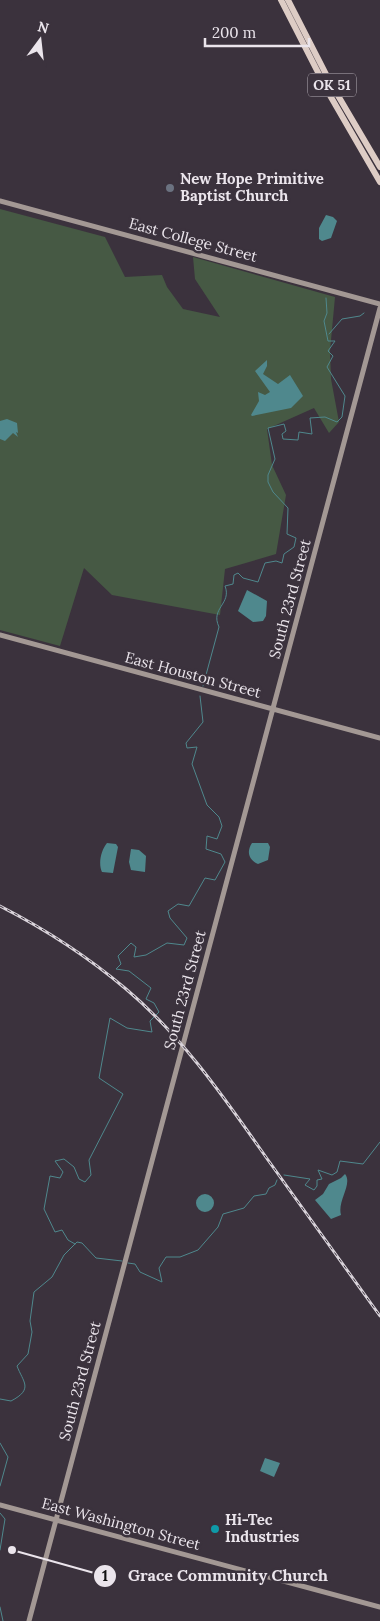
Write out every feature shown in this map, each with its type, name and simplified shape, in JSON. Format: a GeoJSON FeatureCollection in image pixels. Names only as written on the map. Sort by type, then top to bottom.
{"type":"FeatureCollection","features":[{"type":"Feature","properties":{"kind":"highway","name":"OK 51"},"geometry":{"type":"LineString","coordinates":[[281,0],[356,142],[380,182]]}},
{"type":"Feature","properties":{"kind":"highway","name":"OK 51"},"geometry":{"type":"LineString","coordinates":[[288,0],[330,82],[380,167]]}},
{"type":"Feature","properties":{"kind":"main road","name":"East College Street"},"geometry":{"type":"LineString","coordinates":[[0,201],[380,304]]}},
{"type":"Feature","properties":{"kind":"main road","name":"South 23rd Street"},"geometry":{"type":"LineString","coordinates":[[30,1621],[380,308]]}},
{"type":"Feature","properties":{"kind":"main road","name":"East Houston Street"},"geometry":{"type":"LineString","coordinates":[[0,635],[380,738]]}},
{"type":"Feature","properties":{"kind":"main road","name":"East Washington Street"},"geometry":{"type":"LineString","coordinates":[[1,1505],[380,1607]]}},
{"type":"Feature","properties":{"kind":"green space"},"geometry":{"type":"Polygon","coordinates":[[[0,209],[105,237],[125,277],[162,275],[167,287],[183,309],[220,317],[195,279],[193,257],[335,297],[330,351],[331,379],[339,422],[329,433],[314,408],[267,429],[272,465],[286,495],[276,554],[225,569],[220,615],[112,595],[84,568],[60,646],[0,630],[0,209]]]}},
{"type":"Feature","properties":{"kind":"water"},"geometry":{"type":"Polygon","coordinates":[[[326,215],[333,217],[337,221],[331,238],[322,241],[319,239],[319,228],[326,215]]]}},
{"type":"Feature","properties":{"kind":"water"},"geometry":{"type":"Polygon","coordinates":[[[267,360],[267,366],[263,374],[278,384],[290,375],[303,396],[291,408],[252,416],[259,401],[258,392],[265,395],[270,392],[255,371],[267,360]]]}},
{"type":"Feature","properties":{"kind":"water"},"geometry":{"type":"Polygon","coordinates":[[[7,419],[17,423],[18,433],[16,432],[18,437],[13,433],[5,441],[0,439],[0,421],[7,419]]]}},
{"type":"Feature","properties":{"kind":"water"},"geometry":{"type":"Polygon","coordinates":[[[247,590],[267,601],[266,616],[263,621],[253,622],[238,611],[247,590]]]}},
{"type":"Feature","properties":{"kind":"water"},"geometry":{"type":"Polygon","coordinates":[[[107,843],[116,844],[118,847],[113,873],[102,872],[100,865],[103,849],[107,843]]]}},
{"type":"Feature","properties":{"kind":"water"},"geometry":{"type":"Polygon","coordinates":[[[252,843],[268,843],[270,847],[268,860],[258,864],[252,860],[249,853],[252,843]]]}},
{"type":"Feature","properties":{"kind":"water"},"geometry":{"type":"Polygon","coordinates":[[[131,849],[139,850],[146,856],[145,872],[131,870],[129,862],[131,849]]]}},
{"type":"Feature","properties":{"kind":"water"},"geometry":{"type":"Polygon","coordinates":[[[345,1174],[347,1183],[341,1204],[341,1215],[331,1219],[315,1200],[323,1194],[329,1184],[345,1174]]]}},
{"type":"Feature","properties":{"kind":"water"},"geometry":{"type":"Polygon","coordinates":[[[205,1194],[211,1197],[214,1203],[211,1209],[205,1212],[199,1209],[196,1203],[199,1197],[205,1194]]]}},
{"type":"Feature","properties":{"kind":"water"},"geometry":{"type":"Polygon","coordinates":[[[265,1458],[280,1463],[274,1477],[260,1471],[265,1458]]]}},
{"type":"Feature","properties":{"kind":"waterway"},"geometry":{"type":"LineString","coordinates":[[203,686],[219,627],[217,615],[226,597],[225,586],[233,584],[234,575],[238,573],[243,578],[258,582],[265,563],[276,561],[282,563],[284,554],[294,547],[296,538],[287,534],[288,508],[273,492],[268,482],[268,475],[275,459],[268,428],[284,424],[286,431],[282,434],[283,439],[298,440],[299,432],[312,434],[310,418],[325,417],[337,422],[342,417],[345,396],[327,367],[333,356],[328,351],[335,341],[328,341],[324,321],[327,313],[326,298]]}},
{"type":"Feature","properties":{"kind":"waterway"},"geometry":{"type":"LineString","coordinates":[[329,334],[342,319],[360,316],[364,313]]}},
{"type":"Feature","properties":{"kind":"waterway"},"geometry":{"type":"LineString","coordinates":[[75,1244],[68,1240],[62,1230],[55,1232],[44,1209],[50,1176],[60,1178],[63,1172],[55,1161],[64,1159],[74,1167],[79,1179],[85,1182],[91,1175],[89,1160],[123,1094],[99,1078],[110,1018],[127,1028],[152,1032],[150,1021],[159,1012],[154,1003],[146,999],[151,988],[129,971],[116,969],[121,964],[118,956],[131,943],[136,947],[134,957],[146,955],[167,943],[184,945],[187,938],[170,918],[168,911],[178,904],[189,906],[205,878],[215,880],[225,862],[221,854],[206,849],[207,836],[217,839],[222,826],[219,817],[207,805],[192,764],[197,747],[187,748],[186,743],[203,722],[200,696]]}},
{"type":"Feature","properties":{"kind":"waterway"},"geometry":{"type":"LineString","coordinates":[[284,1175],[310,1179],[305,1185],[314,1190],[317,1186],[317,1180],[322,1179],[318,1170],[332,1175],[337,1172],[340,1161],[363,1164],[380,1142]]}},
{"type":"Feature","properties":{"kind":"waterway"},"geometry":{"type":"LineString","coordinates":[[128,1263],[135,1264],[140,1272],[162,1282],[159,1268],[166,1257],[180,1257],[198,1250],[218,1227],[223,1214],[244,1208],[254,1196],[266,1194],[269,1188],[275,1185],[277,1180]]}},
{"type":"Feature","properties":{"kind":"waterway"},"geometry":{"type":"LineString","coordinates":[[0,1399],[11,1401],[18,1397],[25,1389],[24,1381],[17,1366],[28,1354],[32,1332],[30,1321],[34,1292],[52,1277],[64,1255],[77,1242],[82,1243],[96,1258],[122,1261]]}},
{"type":"Feature","properties":{"kind":"waterway"},"geometry":{"type":"LineString","coordinates":[[0,1443],[8,1457],[0,1486]]}},
{"type":"Feature","properties":{"kind":"waterway"},"geometry":{"type":"LineString","coordinates":[[0,1513],[5,1519],[0,1550]]}},
{"type":"Feature","properties":{"kind":"waterway"},"geometry":{"type":"LineString","coordinates":[[0,1607],[3,1621]]}},
{"type":"Feature","properties":{"kind":"railway"},"geometry":{"type":"LineString","coordinates":[[0,906],[81,954],[126,989],[166,1027],[219,1092],[380,1316]]}},
{"type":"Feature","properties":{"kind":"place","name":"New Hope Primitive Baptist Church"},"geometry":{"type":"Point","coordinates":[170,188]}},
{"type":"Feature","properties":{"kind":"place","name":"Hi-Tec Industries"},"geometry":{"type":"Point","coordinates":[215,1529]}},
{"type":"Feature","properties":{"kind":"place","name":"Grace Community Church"},"geometry":{"type":"Point","coordinates":[12,1550]}}]}
